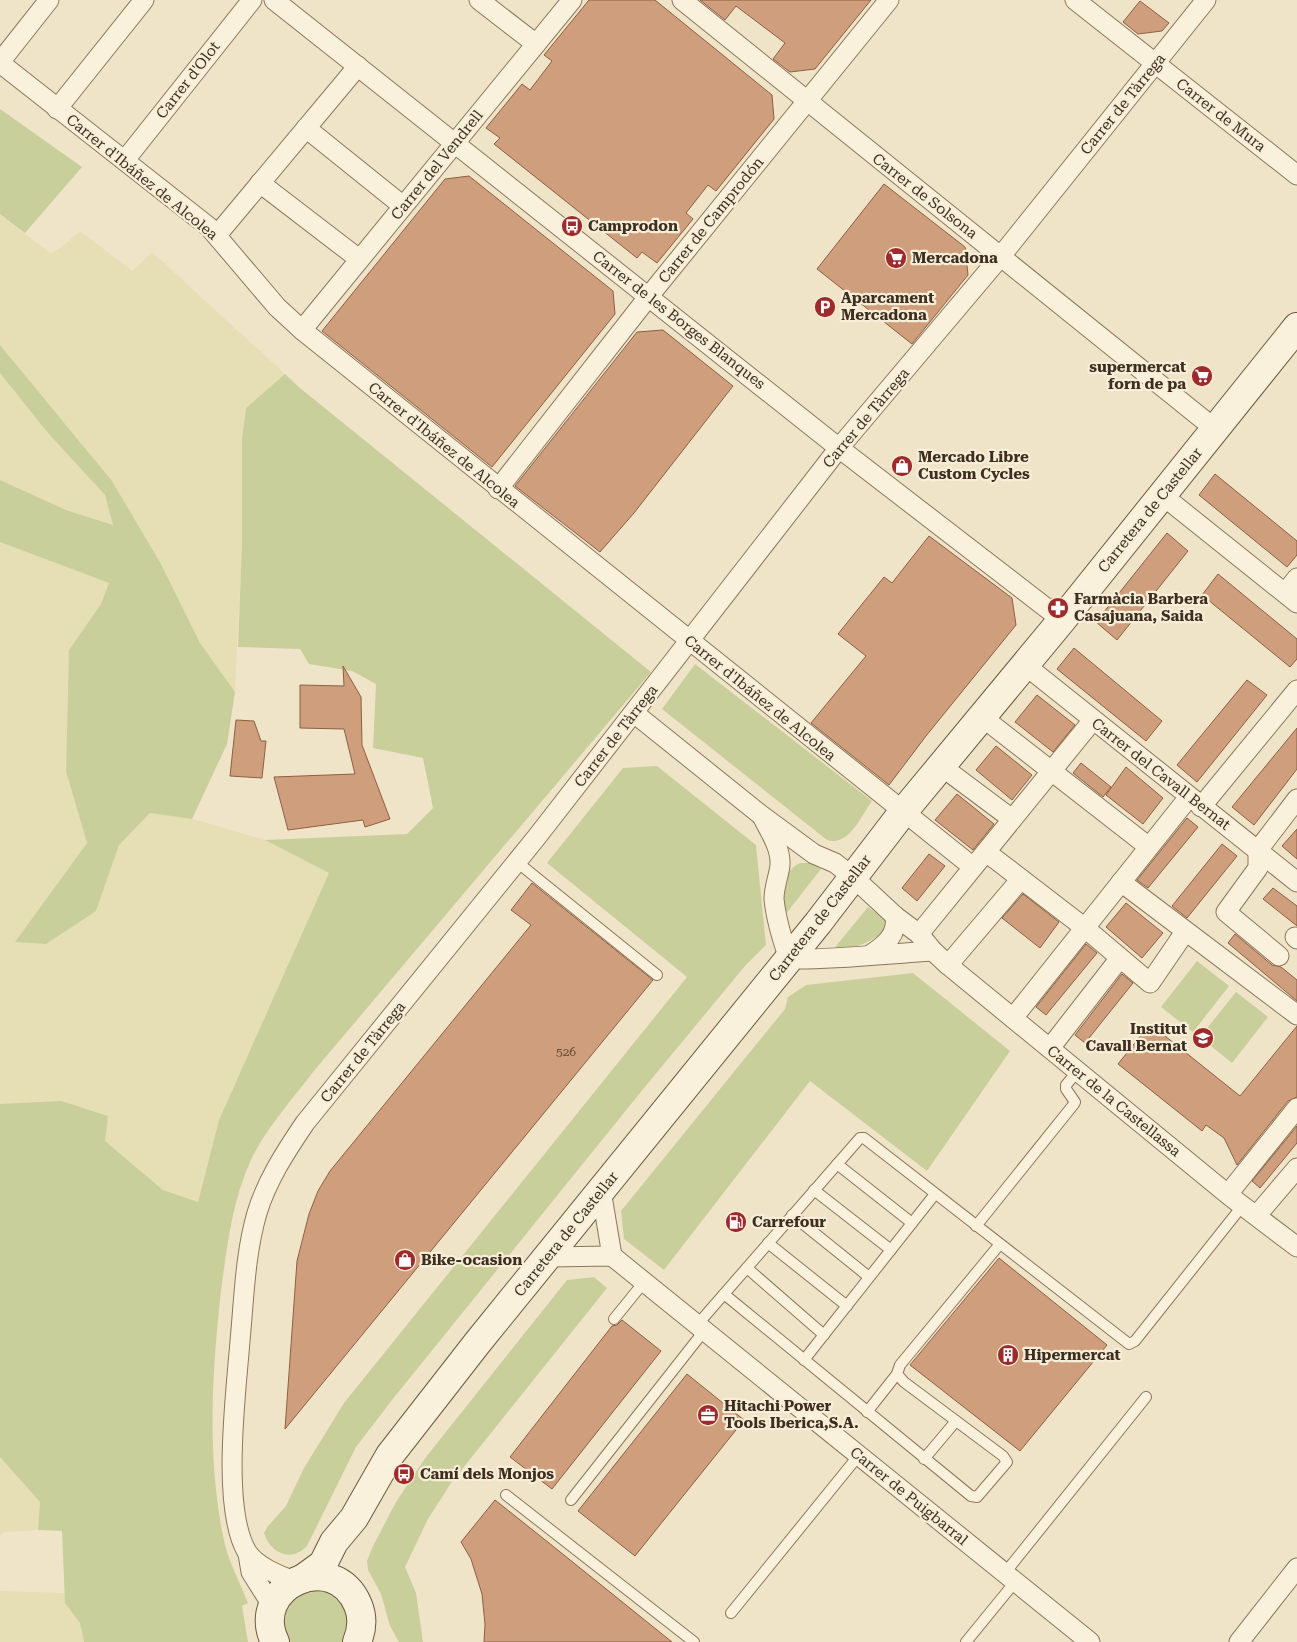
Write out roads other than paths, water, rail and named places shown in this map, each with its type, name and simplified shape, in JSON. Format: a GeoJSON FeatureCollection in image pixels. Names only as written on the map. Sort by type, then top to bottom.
{"type":"FeatureCollection","features":[{"type":"Feature","properties":{"kind":"street"},"geometry":{"type":"LineString","coordinates":[[0,63],[49,0]]}},
{"type":"Feature","properties":{"kind":"street"},"geometry":{"type":"LineString","coordinates":[[57,109],[144,0]]}},
{"type":"Feature","properties":{"kind":"street","name":"Carrer d'Olot"},"geometry":{"type":"LineString","coordinates":[[125,160],[252,0]]}},
{"type":"Feature","properties":{"kind":"street","name":"Carrer de les Borges Blanques"},"geometry":{"type":"LineString","coordinates":[[274,0],[840,448],[1062,620]]}},
{"type":"Feature","properties":{"kind":"street"},"geometry":{"type":"LineString","coordinates":[[479,0],[536,44]]}},
{"type":"Feature","properties":{"kind":"street","name":"Carrer del Vendrell"},"geometry":{"type":"LineString","coordinates":[[302,330],[572,0]]}},
{"type":"Feature","properties":{"kind":"street","name":"Carrer de Solsona"},"geometry":{"type":"LineString","coordinates":[[682,0],[1215,430]]}},
{"type":"Feature","properties":{"kind":"street","name":"Carrer de Camprodón"},"geometry":{"type":"LineString","coordinates":[[498,488],[649,296],[889,0]]}},
{"type":"Feature","properties":{"kind":"street","name":"Carrer de Mura"},"geometry":{"type":"LineString","coordinates":[[1075,0],[1297,175]]}},
{"type":"Feature","properties":{"kind":"street","name":"Carrer de Tàrrega"},"geometry":{"type":"LineString","coordinates":[[273,1608],[251,1572],[248,1554],[240,1534],[232,1469],[234,1410],[250,1244],[263,1196],[277,1166],[305,1123],[517,862],[840,448],[1001,256],[1206,0]]}},
{"type":"Feature","properties":{"kind":"street","name":"Carrer d'Ibáñez de Alcolea"},"geometry":{"type":"LineString","coordinates":[[0,63],[125,160],[217,235],[256,282],[302,330],[902,812],[974,867]]}},
{"type":"Feature","properties":{"kind":"street"},"geometry":{"type":"LineString","coordinates":[[217,235],[358,66]]}},
{"type":"Feature","properties":{"kind":"street"},"geometry":{"type":"LineString","coordinates":[[306,128],[403,206]]}},
{"type":"Feature","properties":{"kind":"street"},"geometry":{"type":"LineString","coordinates":[[260,183],[360,259]]}},
{"type":"Feature","properties":{"kind":"street","name":"Carretera de Castellar"},"geometry":{"type":"LineString","coordinates":[[273,1608],[283,1590],[323,1564],[334,1542],[354,1518],[382,1466],[406,1432],[789,959],[902,812],[1062,620],[1297,327]]}},
{"type":"Feature","properties":{"kind":"street"},"geometry":{"type":"LineString","coordinates":[[1162,495],[1291,598],[1297,578]]}},
{"type":"Feature","properties":{"kind":"street","name":"Carrer del Cavall Bernat"},"geometry":{"type":"LineString","coordinates":[[1024,665],[1297,882]]}},
{"type":"Feature","properties":{"kind":"street"},"geometry":{"type":"LineString","coordinates":[[1013,1018],[1149,847],[1195,802],[1297,691]]}},
{"type":"Feature","properties":{"kind":"street","name":"Carrer de la Castellassa"},"geometry":{"type":"LineString","coordinates":[[634,713],[814,854],[835,863],[853,877],[895,916],[919,934],[932,951],[948,965],[1228,1194],[1296,1244]]}},
{"type":"Feature","properties":{"kind":"street"},"geometry":{"type":"LineString","coordinates":[[982,717],[1149,847]]}},
{"type":"Feature","properties":{"kind":"street"},"geometry":{"type":"LineString","coordinates":[[919,934],[1093,720]]}},
{"type":"Feature","properties":{"kind":"street"},"geometry":{"type":"LineString","coordinates":[[941,766],[1012,820]]}},
{"type":"Feature","properties":{"kind":"street"},"geometry":{"type":"LineString","coordinates":[[1279,956],[1226,912],[1258,868],[1258,850],[1297,799]]}},
{"type":"Feature","properties":{"kind":"street"},"geometry":{"type":"LineString","coordinates":[[762,815],[777,847],[780,865]]}},
{"type":"Feature","properties":{"kind":"street"},"geometry":{"type":"LineString","coordinates":[[986,852],[1085,928],[1150,984],[1185,932]]}},
{"type":"Feature","properties":{"kind":"street"},"geometry":{"type":"LineString","coordinates":[[814,854],[792,855],[780,865],[775,878],[774,897],[778,924],[789,959],[848,959],[870,955],[932,951]]}},
{"type":"Feature","properties":{"kind":"street"},"geometry":{"type":"LineString","coordinates":[[948,965],[1021,879]]}},
{"type":"Feature","properties":{"kind":"street"},"geometry":{"type":"LineString","coordinates":[[1121,882],[1297,1015]]}},
{"type":"Feature","properties":{"kind":"street"},"geometry":{"type":"LineString","coordinates":[[870,955],[886,943],[896,929],[895,916]]}},
{"type":"Feature","properties":{"kind":"street"},"geometry":{"type":"LineString","coordinates":[[1050,1048],[1120,958]]}},
{"type":"Feature","properties":{"kind":"street"},"geometry":{"type":"LineString","coordinates":[[1228,1194],[1297,1108]]}},
{"type":"Feature","properties":{"kind":"street"},"geometry":{"type":"LineString","coordinates":[[1250,1210],[1297,1168]]}},
{"type":"Feature","properties":{"kind":"street"},"geometry":{"type":"LineString","coordinates":[[548,1257],[612,1256],[602,1190]]}},
{"type":"Feature","properties":{"kind":"street","name":"Carrer de Puigbarral"},"geometry":{"type":"LineString","coordinates":[[612,1256],[1090,1642]]}},
{"type":"Feature","properties":{"kind":"street","name":"Carretera de Castellar"},"geometry":{"type":"LineString","coordinates":[[346,1587],[345,1559],[354,1518]]}},
{"type":"Feature","properties":{"kind":"street"},"geometry":{"type":"LineString","coordinates":[[248,1554],[273,1572],[300,1579],[324,1577],[346,1587],[356,1600],[364,1635]]}},
{"type":"Feature","properties":{"kind":"street"},"geometry":{"type":"LineString","coordinates":[[1239,1642],[1297,1568]]}},
{"type":"Feature","properties":{"kind":"street"},"geometry":{"type":"LineString","coordinates":[[273,1608],[270,1622],[275,1642]]}},
{"type":"Feature","properties":{"kind":"lane"},"geometry":{"type":"LineString","coordinates":[[517,862],[657,975]]}},
{"type":"Feature","properties":{"kind":"lane"},"geometry":{"type":"LineString","coordinates":[[976,1226],[1074,1104],[1075,1102],[1066,1089],[1066,1085],[1078,1071]]}},
{"type":"Feature","properties":{"kind":"lane"},"geometry":{"type":"LineString","coordinates":[[571,1500],[701,1328],[724,1294],[860,1138],[864,1138],[1129,1344],[1135,1341],[1250,1210]]}},
{"type":"Feature","properties":{"kind":"lane"},"geometry":{"type":"LineString","coordinates":[[837,1164],[912,1223]]}},
{"type":"Feature","properties":{"kind":"lane"},"geometry":{"type":"LineString","coordinates":[[814,1190],[891,1250]]}},
{"type":"Feature","properties":{"kind":"lane"},"geometry":{"type":"LineString","coordinates":[[804,1360],[935,1194]]}},
{"type":"Feature","properties":{"kind":"lane"},"geometry":{"type":"LineString","coordinates":[[792,1215],[870,1277]]}},
{"type":"Feature","properties":{"kind":"lane"},"geometry":{"type":"LineString","coordinates":[[768,1243],[847,1306]]}},
{"type":"Feature","properties":{"kind":"lane"},"geometry":{"type":"LineString","coordinates":[[867,1412],[897,1374],[900,1365],[1000,1244]]}},
{"type":"Feature","properties":{"kind":"lane"},"geometry":{"type":"LineString","coordinates":[[747,1268],[824,1335]]}},
{"type":"Feature","properties":{"kind":"lane"},"geometry":{"type":"LineString","coordinates":[[614,1319],[644,1282]]}},
{"type":"Feature","properties":{"kind":"lane"},"geometry":{"type":"LineString","coordinates":[[724,1294],[924,1459],[971,1496],[977,1497],[1007,1462],[1003,1456],[904,1382],[897,1374]]}},
{"type":"Feature","properties":{"kind":"lane"},"geometry":{"type":"LineString","coordinates":[[966,1642],[1010,1577],[1146,1397]]}},
{"type":"Feature","properties":{"kind":"lane"},"geometry":{"type":"LineString","coordinates":[[924,1459],[956,1421]]}},
{"type":"Feature","properties":{"kind":"lane"},"geometry":{"type":"LineString","coordinates":[[731,1613],[859,1456]]}},
{"type":"Feature","properties":{"kind":"lane"},"geometry":{"type":"LineString","coordinates":[[506,1495],[682,1638],[694,1642]]}},
{"type":"Feature","properties":{"kind":"place","name":"Camprodon"},"geometry":{"type":"Point","coordinates":[572,226]}},
{"type":"Feature","properties":{"kind":"place","name":"Mercadona"},"geometry":{"type":"Point","coordinates":[896,258]}},
{"type":"Feature","properties":{"kind":"place","name":"Aparcament Mercadona"},"geometry":{"type":"Point","coordinates":[825,307]}},
{"type":"Feature","properties":{"kind":"place","name":"supermercat forn de pa"},"geometry":{"type":"Point","coordinates":[1202,376]}},
{"type":"Feature","properties":{"kind":"place","name":"Mercado Libre Custom Cycles"},"geometry":{"type":"Point","coordinates":[902,466]}},
{"type":"Feature","properties":{"kind":"place","name":"Farmàcia Barbera Casajuana, Saida"},"geometry":{"type":"Point","coordinates":[1058,608]}},
{"type":"Feature","properties":{"kind":"place","name":"Institut Cavall Bernat"},"geometry":{"type":"Point","coordinates":[1203,1038]}},
{"type":"Feature","properties":{"kind":"place","name":"Carrefour"},"geometry":{"type":"Point","coordinates":[736,1222]}},
{"type":"Feature","properties":{"kind":"place","name":"Bike-ocasion"},"geometry":{"type":"Point","coordinates":[405,1260]}},
{"type":"Feature","properties":{"kind":"place","name":"Hipermercat"},"geometry":{"type":"Point","coordinates":[1008,1355]}},
{"type":"Feature","properties":{"kind":"place","name":"Hitachi Power Tools Iberica,S.A."},"geometry":{"type":"Point","coordinates":[708,1415]}},
{"type":"Feature","properties":{"kind":"place","name":"Camí dels Monjos"},"geometry":{"type":"Point","coordinates":[404,1474]}}]}
